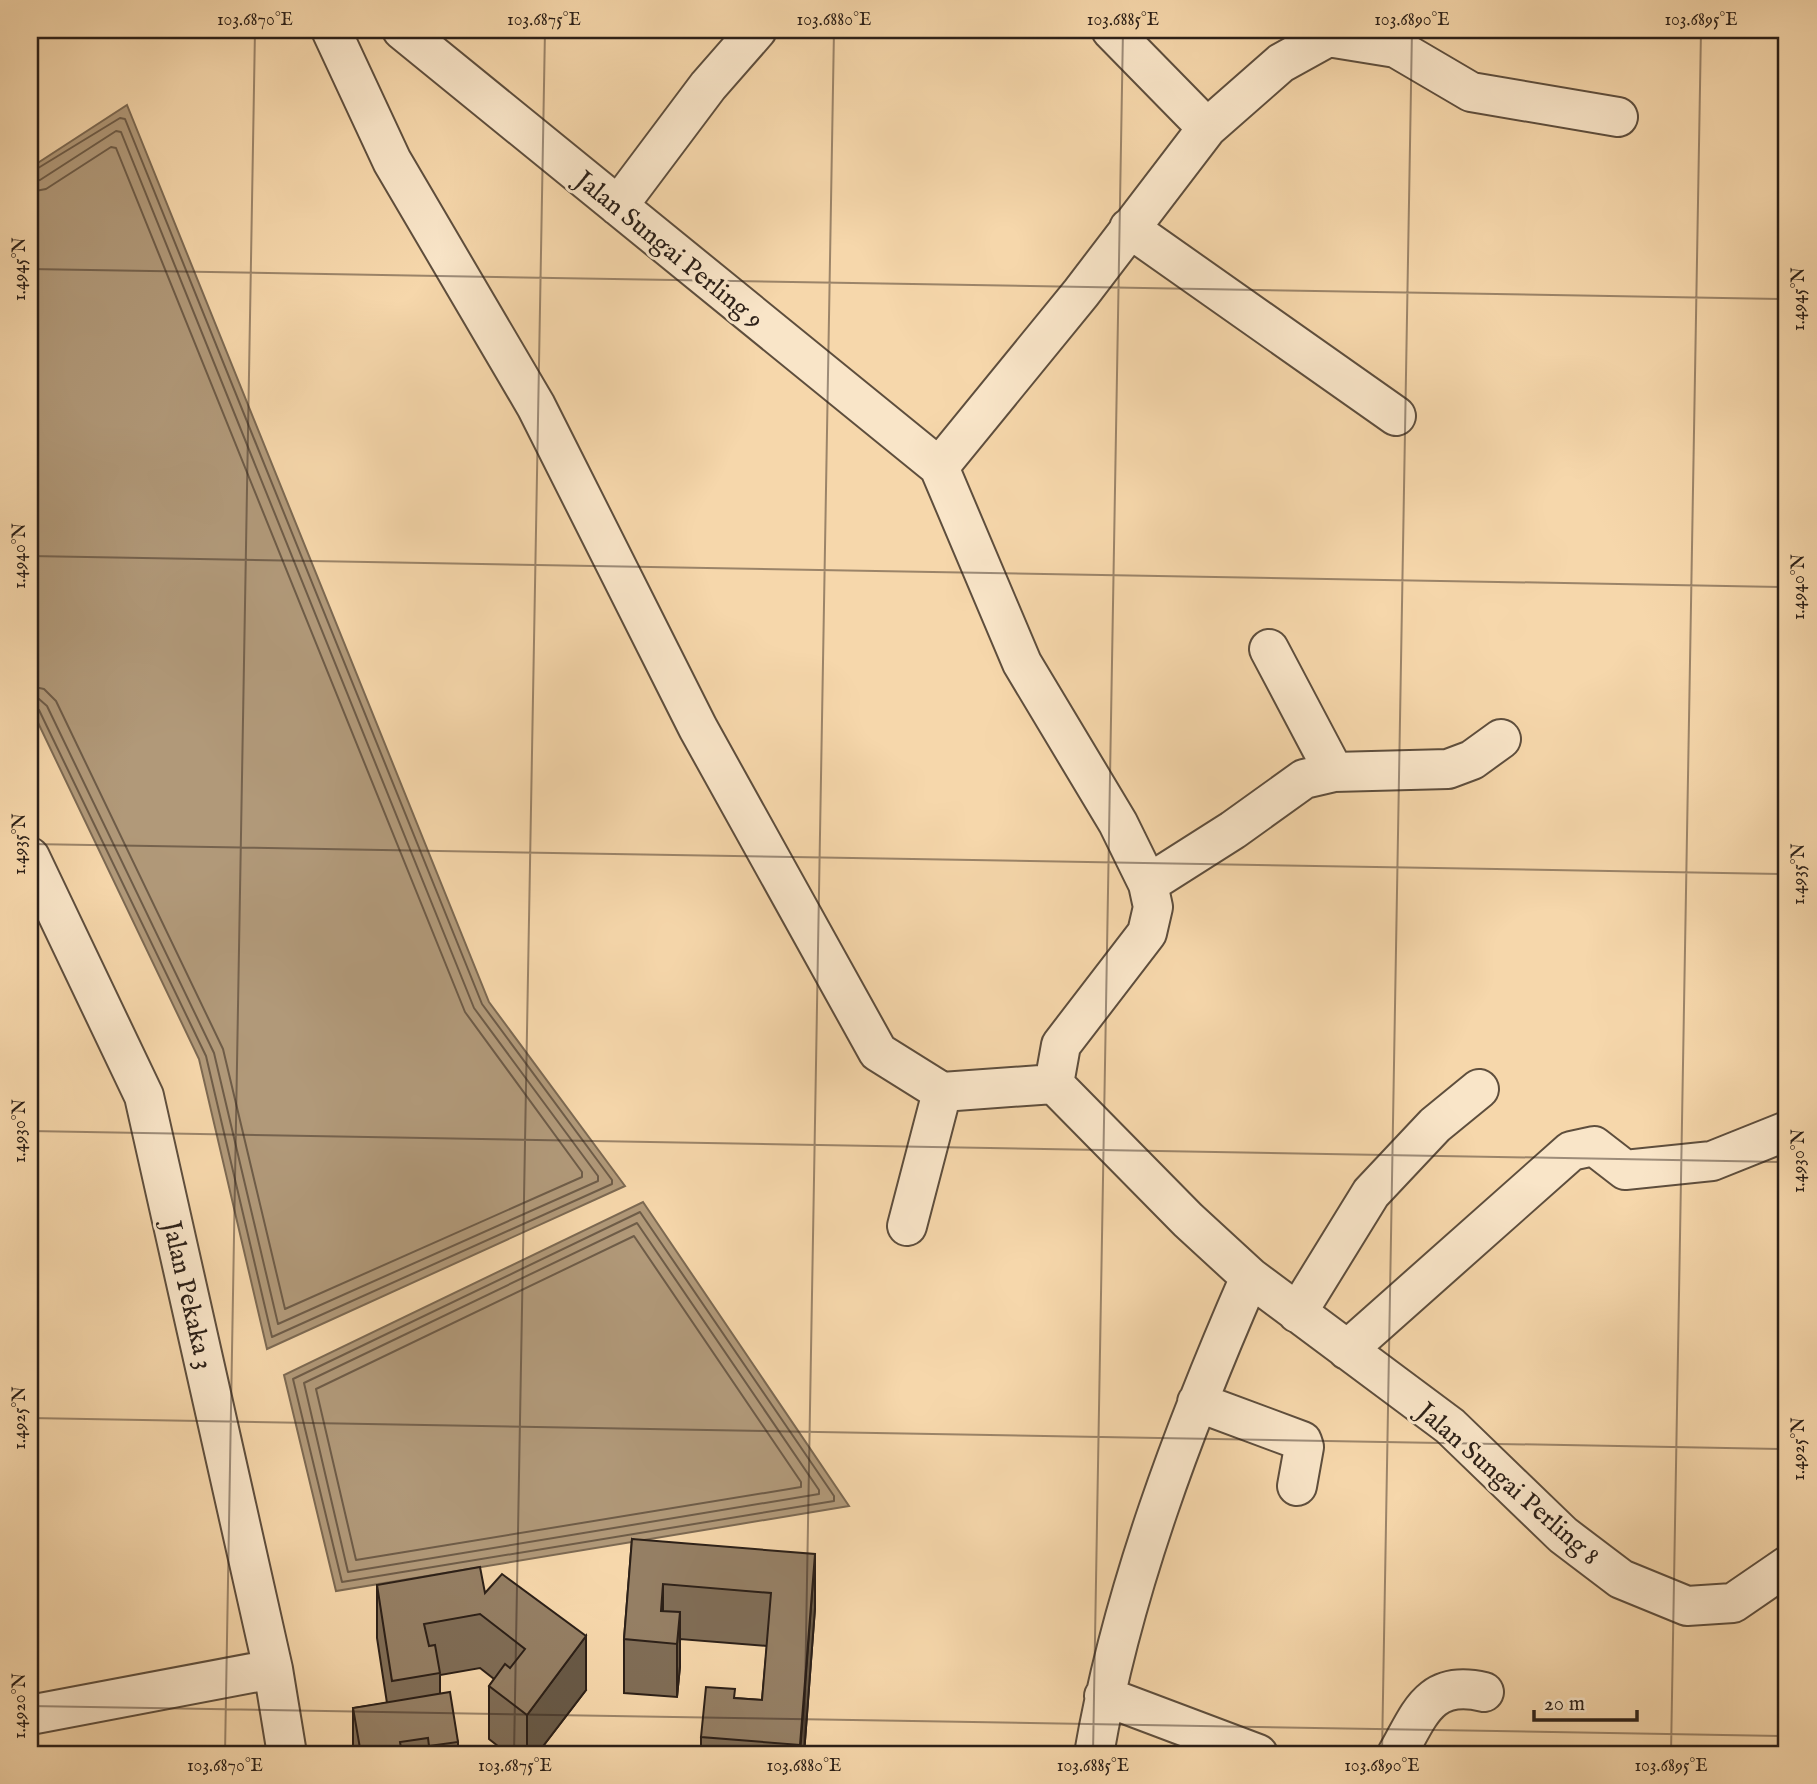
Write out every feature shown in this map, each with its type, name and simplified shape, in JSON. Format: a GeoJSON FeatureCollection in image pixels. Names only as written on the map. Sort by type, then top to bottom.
{"type":"FeatureCollection","features":[{"type":"Feature","properties":{"kind":"street"},"geometry":{"type":"LineString","coordinates":[[331,30],[392,161],[536,406],[698,728],[878,1052],[943,1092],[1054,1084],[1061,1045],[1147,933],[1153,907],[1148,884],[1118,823],[1022,663],[939,467],[1081,293],[1207,128],[1281,63],[1328,37],[1396,48],[1471,92],[1618,117]]}},
{"type":"Feature","properties":{"kind":"street","name":"Jalan Sungai Perling 9"},"geometry":{"type":"LineString","coordinates":[[402,30],[939,467]]}},
{"type":"Feature","properties":{"kind":"street"},"geometry":{"type":"LineString","coordinates":[[618,206],[708,86],[757,30]]}},
{"type":"Feature","properties":{"kind":"street"},"geometry":{"type":"LineString","coordinates":[[1111,30],[1207,128]]}},
{"type":"Feature","properties":{"kind":"street"},"geometry":{"type":"LineString","coordinates":[[1129,228],[1396,416]]}},
{"type":"Feature","properties":{"kind":"street"},"geometry":{"type":"LineString","coordinates":[[1269,649],[1334,772]]}},
{"type":"Feature","properties":{"kind":"street"},"geometry":{"type":"LineString","coordinates":[[1148,884],[1233,830],[1304,779],[1334,772],[1448,769],[1472,760],[1501,739]]}},
{"type":"Feature","properties":{"kind":"street","name":"Jalan Pekaka 3"},"geometry":{"type":"LineString","coordinates":[[30,857],[144,1096],[273,1669],[288,1754]]}},
{"type":"Feature","properties":{"kind":"street","name":"Jalan Sungai Perling 8"},"geometry":{"type":"LineString","coordinates":[[1054,1084],[1188,1220],[1250,1278],[1450,1426],[1563,1535],[1620,1579],[1687,1606],[1734,1603],[1787,1566]]}},
{"type":"Feature","properties":{"kind":"street"},"geometry":{"type":"LineString","coordinates":[[1297,1313],[1371,1193],[1435,1125],[1479,1089]]}},
{"type":"Feature","properties":{"kind":"street"},"geometry":{"type":"LineString","coordinates":[[907,1226],[943,1092]]}},
{"type":"Feature","properties":{"kind":"street"},"geometry":{"type":"LineString","coordinates":[[1347,1350],[1571,1152],[1594,1146],[1625,1170],[1712,1161],[1787,1131]]}},
{"type":"Feature","properties":{"kind":"street"},"geometry":{"type":"LineString","coordinates":[[1094,1754],[1104,1696],[1164,1494],[1197,1402],[1250,1278]]}},
{"type":"Feature","properties":{"kind":"street"},"geometry":{"type":"LineString","coordinates":[[1197,1402],[1302,1441],[1304,1447],[1297,1486]]}},
{"type":"Feature","properties":{"kind":"street"},"geometry":{"type":"LineString","coordinates":[[30,1715],[273,1669]]}},
{"type":"Feature","properties":{"kind":"street"},"geometry":{"type":"LineString","coordinates":[[1396,1754],[1428,1700],[1462,1687],[1484,1692]]}},
{"type":"Feature","properties":{"kind":"street"},"geometry":{"type":"LineString","coordinates":[[1104,1696],[1258,1754]]}},
{"type":"Feature","properties":{"kind":"water"},"geometry":{"type":"Polygon","coordinates":[[[127,105],[489,1002],[625,1186],[267,1349],[199,1059],[30,706],[30,168],[127,105]]]}},
{"type":"Feature","properties":{"kind":"water"},"geometry":{"type":"Polygon","coordinates":[[[643,1202],[849,1506],[336,1591],[284,1375],[643,1202]]]}},
{"type":"Feature","properties":{"kind":"building"},"geometry":{"type":"Polygon","coordinates":[[[632,1539],[815,1554],[800,1745],[701,1737],[706,1687],[735,1689],[734,1698],[762,1700],[771,1593],[663,1584],[661,1611],[680,1612],[677,1644],[624,1639],[632,1539]]]}},
{"type":"Feature","properties":{"kind":"building"},"geometry":{"type":"Polygon","coordinates":[[[480,1567],[485,1593],[502,1574],[586,1636],[527,1715],[489,1686],[505,1664],[510,1668],[525,1649],[480,1614],[424,1624],[429,1646],[435,1645],[440,1673],[392,1681],[377,1585],[480,1567]]]}},
{"type":"Feature","properties":{"kind":"building"},"geometry":{"type":"Polygon","coordinates":[[[450,1692],[458,1742],[429,1746],[428,1738],[400,1742],[402,1754],[361,1754],[353,1708],[450,1692]]]}}]}
